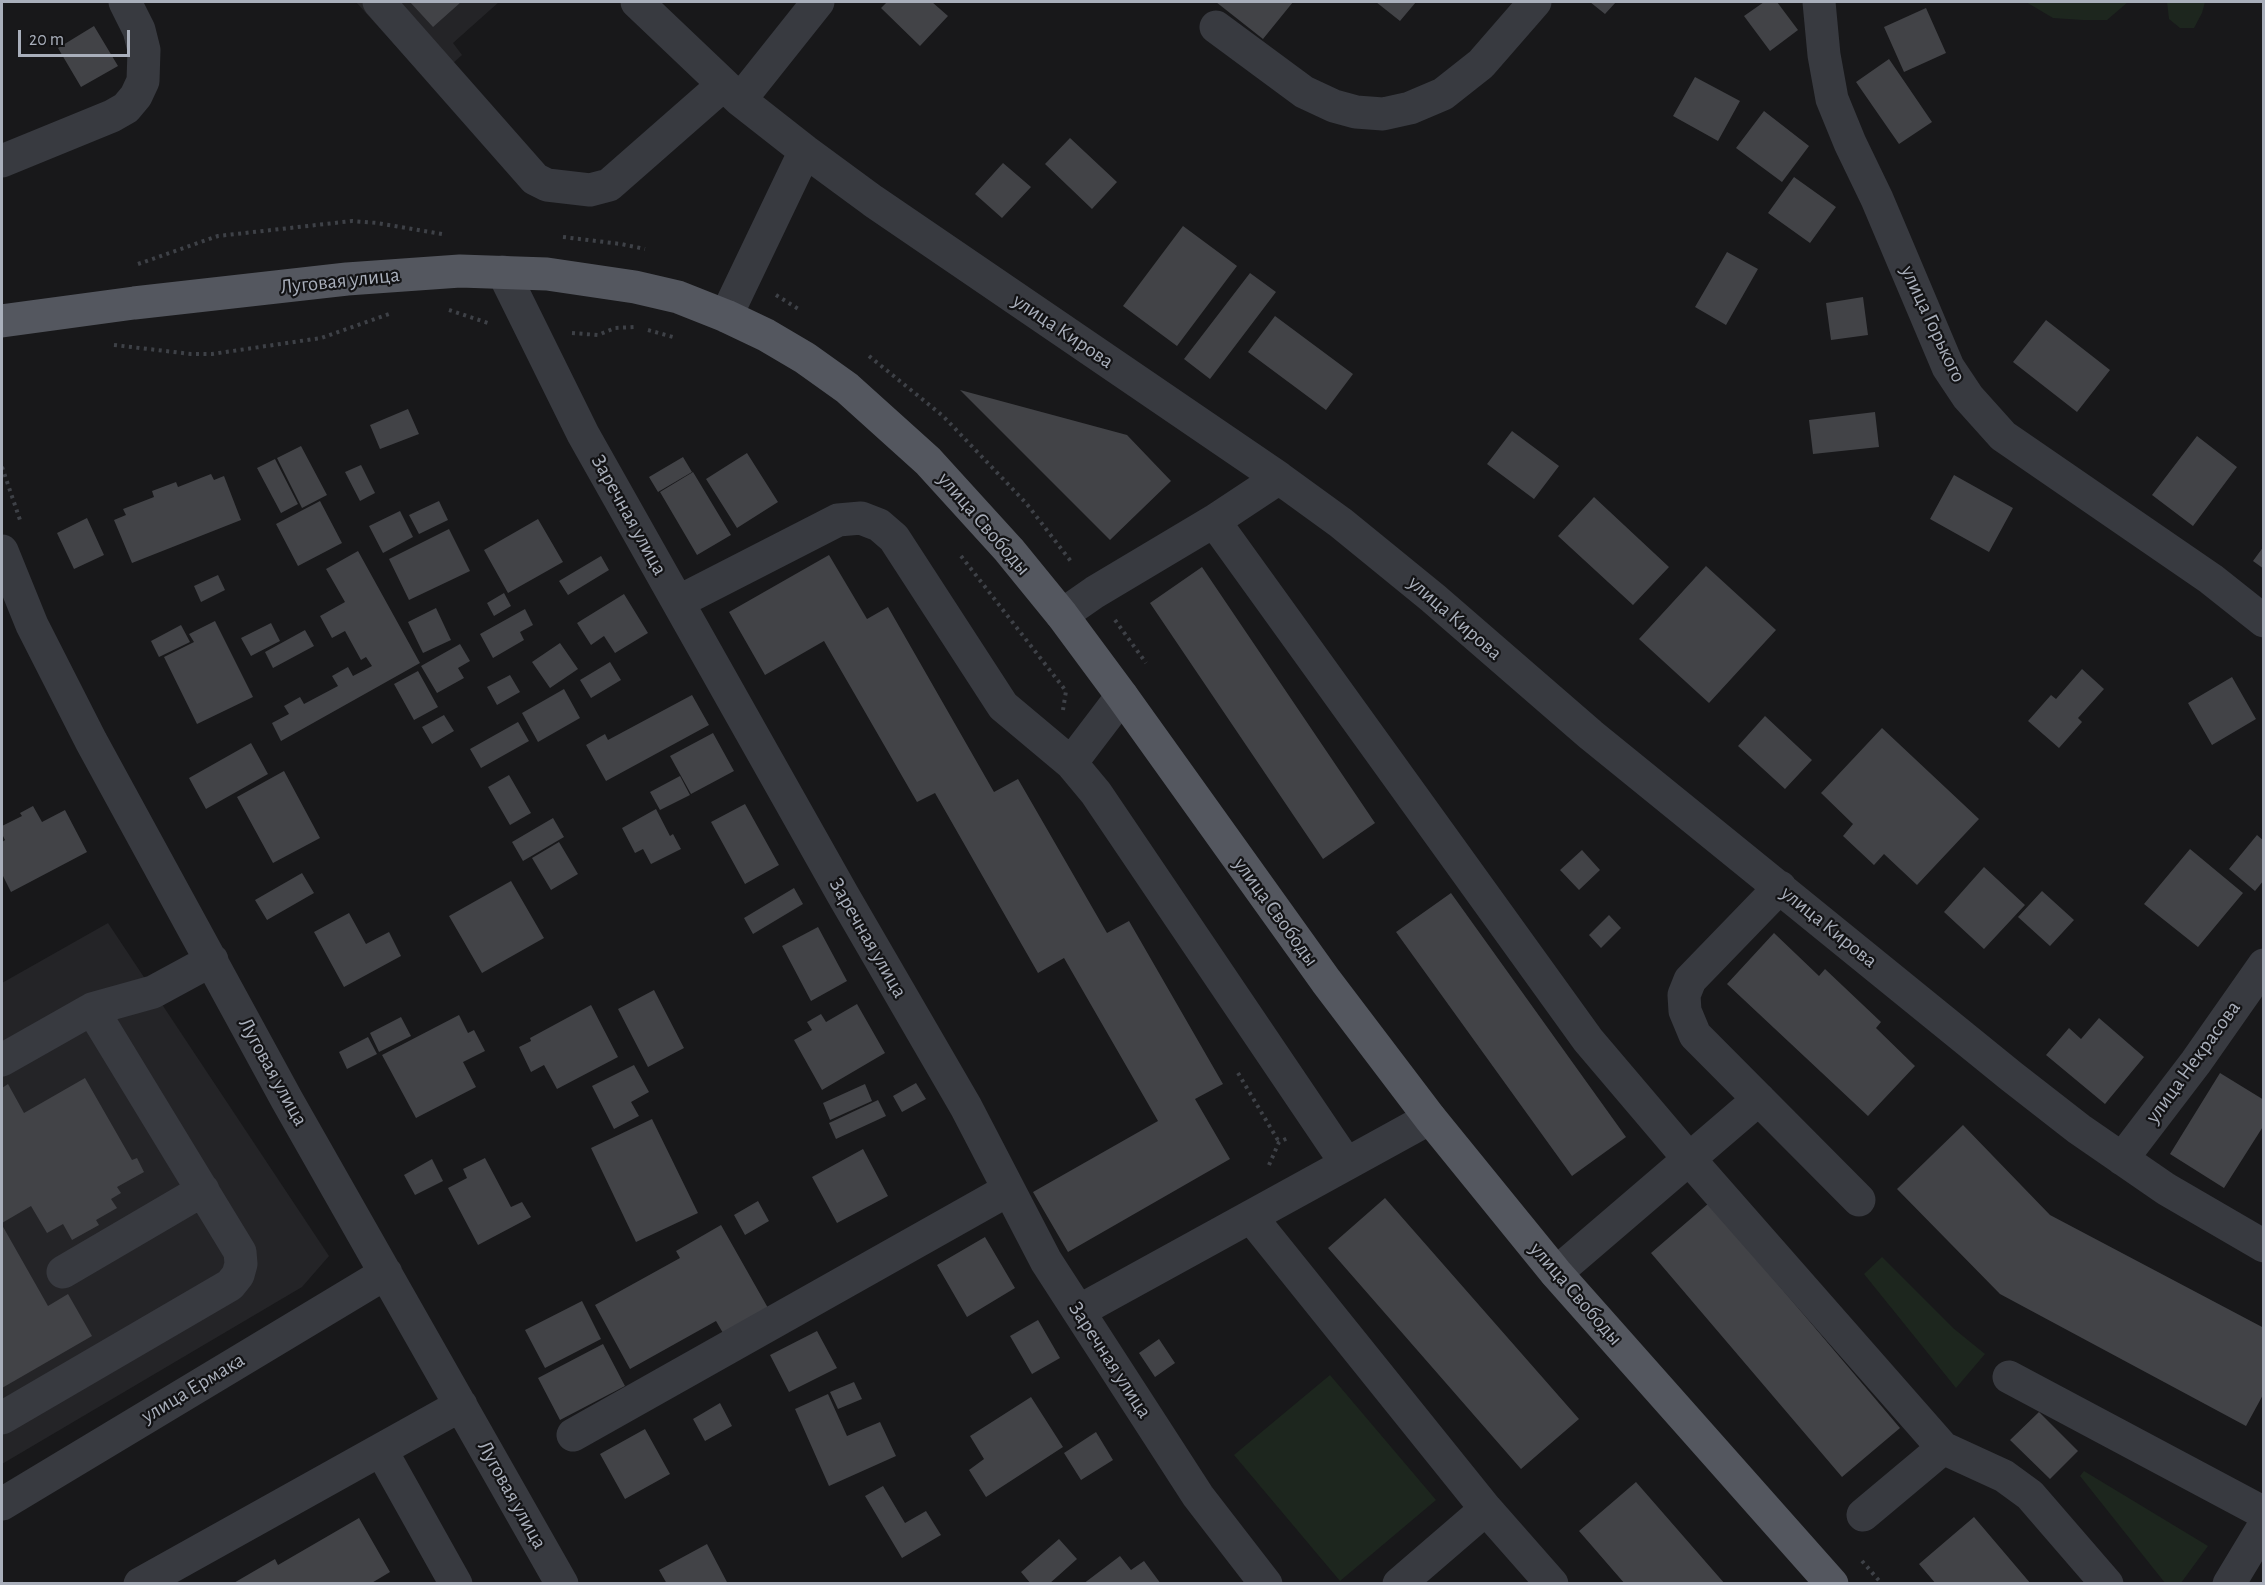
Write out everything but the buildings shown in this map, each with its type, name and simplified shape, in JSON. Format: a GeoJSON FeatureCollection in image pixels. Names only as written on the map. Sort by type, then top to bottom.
{"type":"FeatureCollection","features":[{"type":"Feature","properties":{"kind":"main road","name":"Луговая улица"},"geometry":{"type":"LineString","coordinates":[[2,321],[134,303],[431,272],[547,274],[596,280],[678,297]]}},
{"type":"Feature","properties":{"kind":"main road","name":"улица Свободы"},"geometry":{"type":"LineString","coordinates":[[678,297],[766,335],[805,358],[876,412],[971,506],[1062,615],[1326,981],[1430,1118],[1556,1273],[1832,1584]]}},
{"type":"Feature","properties":{"kind":"street"},"geometry":{"type":"LineString","coordinates":[[2,161],[112,116],[126,108],[136,96],[143,81],[144,50],[139,30],[125,2]]}},
{"type":"Feature","properties":{"kind":"street"},"geometry":{"type":"LineString","coordinates":[[379,2],[535,179],[547,185],[590,190],[609,185],[732,92],[819,2]]}},
{"type":"Feature","properties":{"kind":"street","name":"улица Кирова"},"geometry":{"type":"LineString","coordinates":[[637,2],[732,92],[805,151],[882,208],[1279,478],[1377,552],[1591,735],[2011,1076],[2166,1189],[2264,1246]]}},
{"type":"Feature","properties":{"kind":"street"},"geometry":{"type":"LineString","coordinates":[[1216,27],[1304,92],[1334,106],[1356,112],[1383,114],[1410,108],[1443,94],[1480,64],[1535,2]]}},
{"type":"Feature","properties":{"kind":"street","name":"улица Горького"},"geometry":{"type":"LineString","coordinates":[[1819,2],[1824,55],[1832,99],[1948,367],[1968,397],[2003,436],[2211,579],[2264,621]]}},
{"type":"Feature","properties":{"kind":"street"},"geometry":{"type":"LineString","coordinates":[[726,316],[805,151]]}},
{"type":"Feature","properties":{"kind":"street","name":"Заречная улица"},"geometry":{"type":"LineString","coordinates":[[503,272],[583,434],[843,895],[966,1107],[1046,1261],[1198,1496],[1266,1584]]}},
{"type":"Feature","properties":{"kind":"street"},"geometry":{"type":"LineString","coordinates":[[1062,615],[1095,592],[1214,521],[1279,478]]}},
{"type":"Feature","properties":{"kind":"street"},"geometry":{"type":"LineString","coordinates":[[678,602],[838,520],[861,518],[879,525],[894,537],[1003,706],[1071,763],[1096,793],[1346,1163]]}},
{"type":"Feature","properties":{"kind":"street"},"geometry":{"type":"LineString","coordinates":[[1214,521],[1588,1040],[1942,1448],[2004,1476],[2030,1495],[2107,1584]]}},
{"type":"Feature","properties":{"kind":"street","name":"Луговая улица"},"geometry":{"type":"LineString","coordinates":[[2,551],[32,625],[63,688],[287,1100],[562,1584]]}},
{"type":"Feature","properties":{"kind":"street"},"geometry":{"type":"LineString","coordinates":[[1071,763],[1122,696]]}},
{"type":"Feature","properties":{"kind":"street"},"geometry":{"type":"LineString","coordinates":[[1780,887],[1690,980],[1684,995],[1685,1011],[1695,1035],[1859,1200]]}},
{"type":"Feature","properties":{"kind":"street"},"geometry":{"type":"LineString","coordinates":[[2,1060],[92,1009],[153,992],[212,960]]}},
{"type":"Feature","properties":{"kind":"street","name":"улица Некрасова"},"geometry":{"type":"LineString","coordinates":[[2122,1159],[2196,1062],[2264,965]]}},
{"type":"Feature","properties":{"kind":"street"},"geometry":{"type":"LineString","coordinates":[[2,1418],[230,1285],[238,1275],[241,1264],[240,1252],[92,1009]]}},
{"type":"Feature","properties":{"kind":"street"},"geometry":{"type":"LineString","coordinates":[[1556,1273],[1759,1099]]}},
{"type":"Feature","properties":{"kind":"street"},"geometry":{"type":"LineString","coordinates":[[1078,1311],[1430,1118]]}},
{"type":"Feature","properties":{"kind":"street"},"geometry":{"type":"LineString","coordinates":[[63,1272],[203,1190]]}},
{"type":"Feature","properties":{"kind":"street"},"geometry":{"type":"LineString","coordinates":[[573,1435],[1008,1190]]}},
{"type":"Feature","properties":{"kind":"street"},"geometry":{"type":"LineString","coordinates":[[1251,1217],[1486,1509],[1552,1584]]}},
{"type":"Feature","properties":{"kind":"street","name":"улица Ермака"},"geometry":{"type":"LineString","coordinates":[[2,1504],[386,1273]]}},
{"type":"Feature","properties":{"kind":"street"},"geometry":{"type":"LineString","coordinates":[[2009,1377],[2264,1513]]}},
{"type":"Feature","properties":{"kind":"street"},"geometry":{"type":"LineString","coordinates":[[140,1584],[461,1405]]}},
{"type":"Feature","properties":{"kind":"street"},"geometry":{"type":"LineString","coordinates":[[1863,1515],[1942,1448]]}},
{"type":"Feature","properties":{"kind":"street"},"geometry":{"type":"LineString","coordinates":[[381,1450],[456,1584]]}},
{"type":"Feature","properties":{"kind":"street"},"geometry":{"type":"LineString","coordinates":[[1399,1584],[1486,1509]]}},
{"type":"Feature","properties":{"kind":"street"},"geometry":{"type":"LineString","coordinates":[[2229,1584],[2264,1526]]}},
{"type":"Feature","properties":{"kind":"path"},"geometry":{"type":"LineString","coordinates":[[1267,1167],[1279,1142],[1322,1126]]}},
{"type":"Feature","properties":{"kind":"shaded area"},"geometry":{"type":"Polygon","coordinates":[[[356,2],[499,2],[453,43],[462,55],[430,84],[356,2]]]}},
{"type":"Feature","properties":{"kind":"shaded area"},"geometry":{"type":"Polygon","coordinates":[[[2026,2],[2128,2],[2107,20],[2083,20],[2053,18],[2026,2]]]}},
{"type":"Feature","properties":{"kind":"shaded area"},"geometry":{"type":"Polygon","coordinates":[[[2167,2],[2205,2],[2194,28],[2180,28],[2169,19],[2167,2]]]}},
{"type":"Feature","properties":{"kind":"shaded area"},"geometry":{"type":"Polygon","coordinates":[[[108,923],[329,1256],[302,1287],[2,1464],[2,983],[108,923]]]}},
{"type":"Feature","properties":{"kind":"shaded area"},"geometry":{"type":"Polygon","coordinates":[[[1882,1257],[1953,1328],[1985,1354],[1956,1388],[1864,1274],[1882,1257]]]}},
{"type":"Feature","properties":{"kind":"shaded area"},"geometry":{"type":"Polygon","coordinates":[[[1330,1375],[1436,1500],[1340,1581],[1234,1455],[1330,1375]]]}},
{"type":"Feature","properties":{"kind":"shaded area"},"geometry":{"type":"Polygon","coordinates":[[[2084,1471],[2208,1546],[2181,1583],[2165,1583],[2080,1476],[2084,1471]]]}}]}
